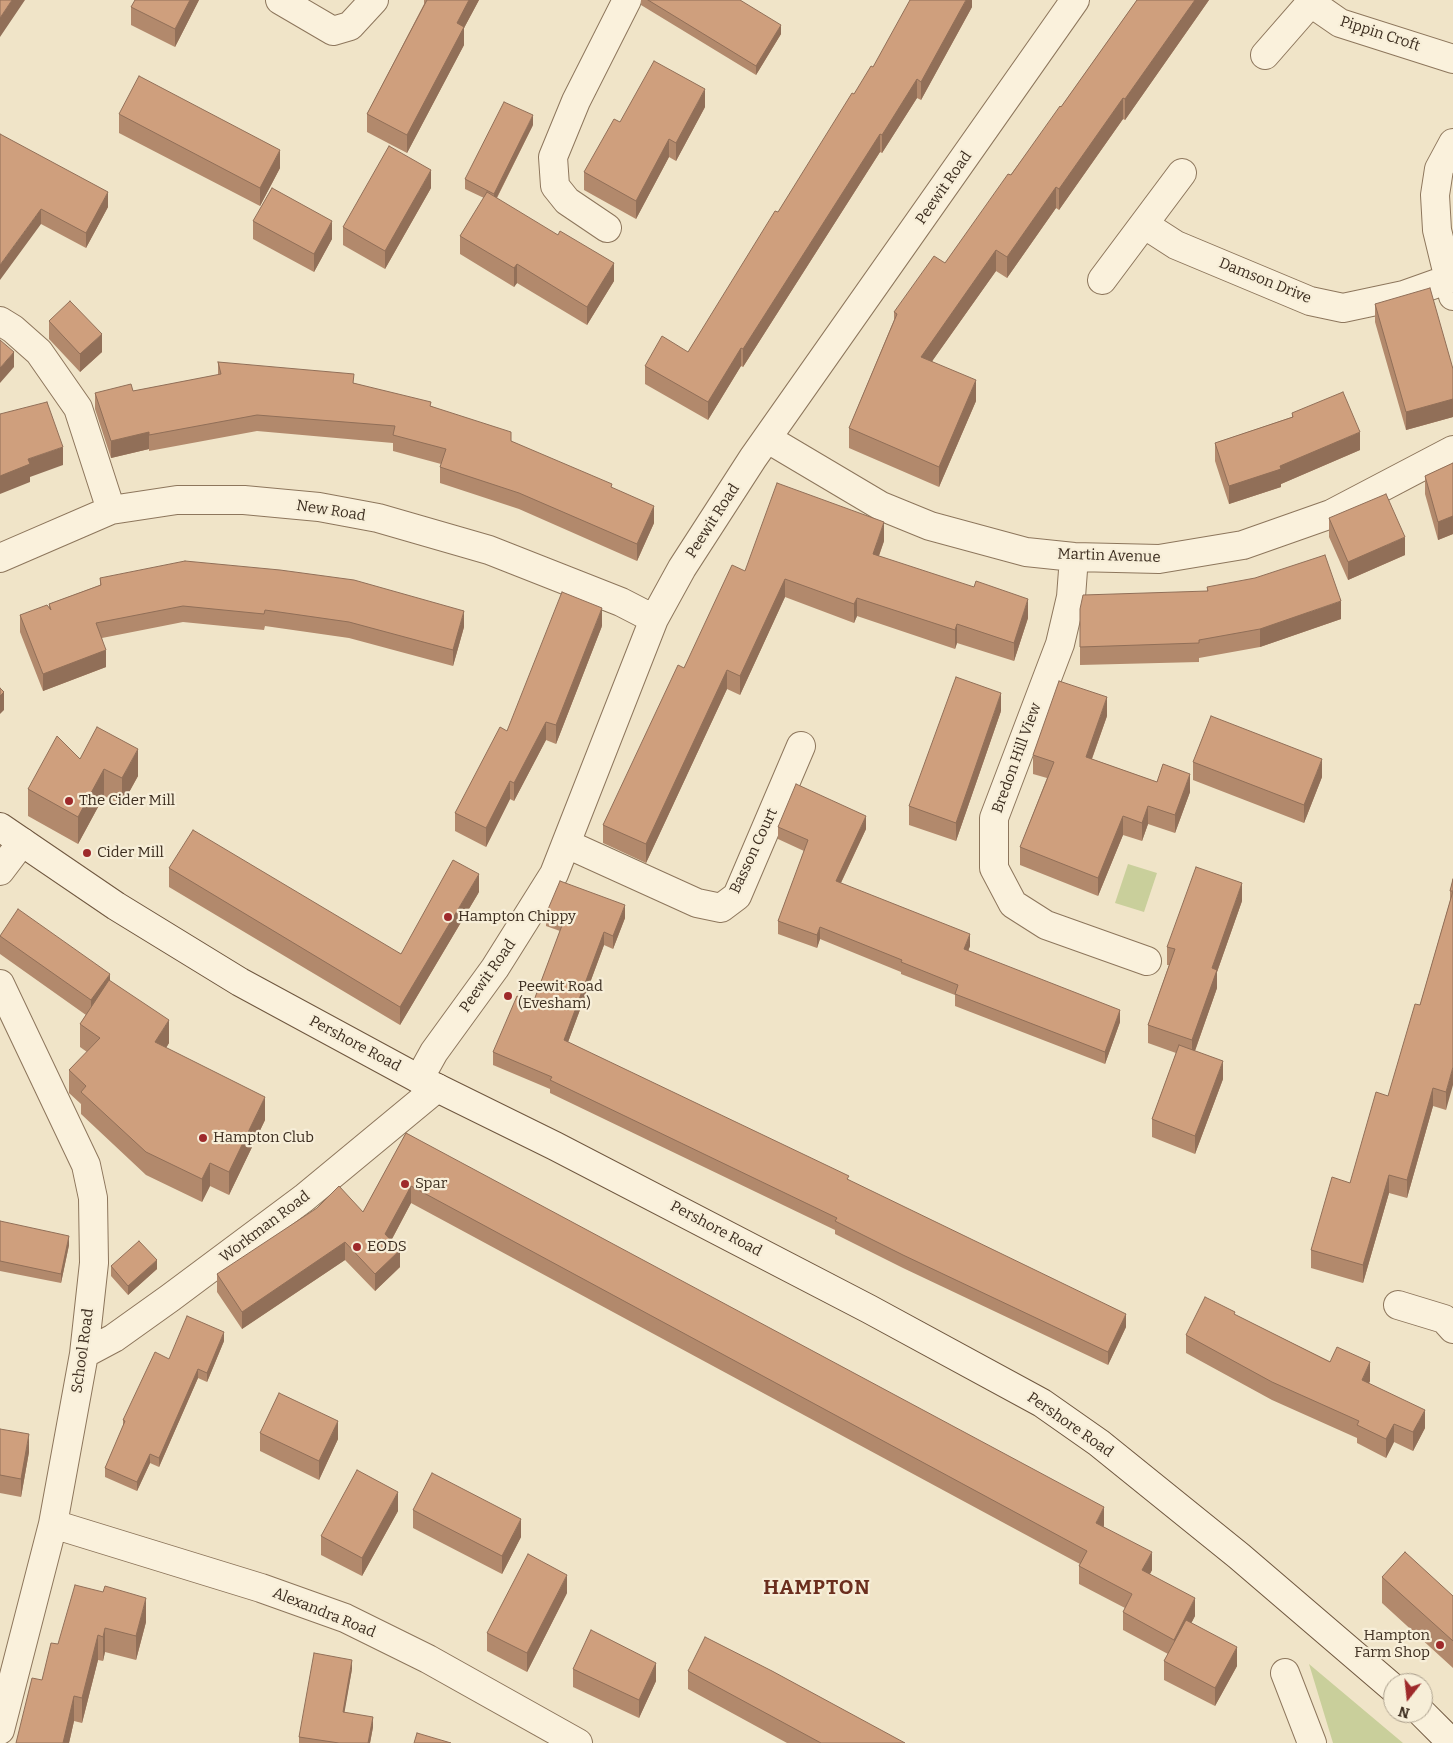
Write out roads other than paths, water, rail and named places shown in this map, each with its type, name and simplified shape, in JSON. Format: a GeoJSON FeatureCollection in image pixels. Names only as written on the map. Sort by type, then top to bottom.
{"type":"FeatureCollection","features":[{"type":"Feature","properties":{"kind":"street"},"geometry":{"type":"LineString","coordinates":[[280,0],[333,31],[350,26],[374,0]]}},
{"type":"Feature","properties":{"kind":"street"},"geometry":{"type":"LineString","coordinates":[[607,228],[567,201],[555,186],[553,157],[576,101],[627,0]]}},
{"type":"Feature","properties":{"kind":"street","name":"Peewit Road"},"geometry":{"type":"LineString","coordinates":[[428,1083],[434,1052],[495,968],[554,874],[654,619],[682,568],[753,458],[1076,0]]}},
{"type":"Feature","properties":{"kind":"street","name":"Pippin Croft"},"geometry":{"type":"LineString","coordinates":[[1265,56],[1312,1],[1340,23],[1453,59]]}},
{"type":"Feature","properties":{"kind":"street"},"geometry":{"type":"LineString","coordinates":[[1451,288],[1437,230],[1435,195],[1439,168],[1453,143]]}},
{"type":"Feature","properties":{"kind":"street"},"geometry":{"type":"LineString","coordinates":[[1102,280],[1145,225],[1182,173]]}},
{"type":"Feature","properties":{"kind":"street","name":"Damson Drive"},"geometry":{"type":"LineString","coordinates":[[1145,225],[1176,245],[1310,301],[1343,308],[1451,288]]}},
{"type":"Feature","properties":{"kind":"street"},"geometry":{"type":"LineString","coordinates":[[0,321],[13,329],[39,352],[78,408],[110,510]]}},
{"type":"Feature","properties":{"kind":"street","name":"Martin Avenue"},"geometry":{"type":"LineString","coordinates":[[768,439],[881,506],[930,526],[987,543],[1026,552],[1074,557],[1159,560],[1243,545],[1331,514],[1453,450]]}},
{"type":"Feature","properties":{"kind":"street","name":"New Road"},"geometry":{"type":"LineString","coordinates":[[0,558],[110,510],[177,500],[244,500],[319,507],[378,518],[489,550],[621,602],[654,619]]}},
{"type":"Feature","properties":{"kind":"street","name":"Bredon Hill View"},"geometry":{"type":"LineString","coordinates":[[1074,557],[1071,597],[1060,644],[994,818],[994,868],[1013,904],[1046,925],[1147,961]]}},
{"type":"Feature","properties":{"kind":"street","name":"Basson Court"},"geometry":{"type":"LineString","coordinates":[[567,844],[697,903],[721,908],[737,896],[801,746]]}},
{"type":"Feature","properties":{"kind":"street","name":"Pershore Road"},"geometry":{"type":"LineString","coordinates":[[0,827],[116,906],[240,982],[428,1083],[555,1146],[869,1309],[1042,1403],[1099,1443],[1225,1544],[1383,1679]]}},
{"type":"Feature","properties":{"kind":"street"},"geometry":{"type":"LineString","coordinates":[[0,871],[22,842]]}},
{"type":"Feature","properties":{"kind":"street","name":"School Road"},"geometry":{"type":"LineString","coordinates":[[0,1730],[52,1524],[84,1354],[94,1263],[93,1198],[88,1174],[2,991]]}},
{"type":"Feature","properties":{"kind":"street","name":"Workman Road"},"geometry":{"type":"LineString","coordinates":[[84,1354],[114,1338],[304,1198],[428,1083]]}},
{"type":"Feature","properties":{"kind":"street"},"geometry":{"type":"LineString","coordinates":[[1398,1305],[1450,1316]]}},
{"type":"Feature","properties":{"kind":"street","name":"Alexandra Road"},"geometry":{"type":"LineString","coordinates":[[52,1524],[243,1582],[345,1618],[428,1659],[578,1743]]}},
{"type":"Feature","properties":{"kind":"street"},"geometry":{"type":"LineString","coordinates":[[1285,1673],[1312,1743]]}},
{"type":"Feature","properties":{"kind":"street"},"geometry":{"type":"LineString","coordinates":[[1435,1720],[1452,1743]]}},
{"type":"Feature","properties":{"kind":"place","name":"The Cider Mill"},"geometry":{"type":"Point","coordinates":[69,801]}},
{"type":"Feature","properties":{"kind":"place","name":"Cider Mill"},"geometry":{"type":"Point","coordinates":[87,853]}},
{"type":"Feature","properties":{"kind":"place","name":"Hampton Chippy"},"geometry":{"type":"Point","coordinates":[448,917]}},
{"type":"Feature","properties":{"kind":"place","name":"Peewit Road (Evesham)"},"geometry":{"type":"Point","coordinates":[508,996]}},
{"type":"Feature","properties":{"kind":"place","name":"Hampton Club"},"geometry":{"type":"Point","coordinates":[203,1138]}},
{"type":"Feature","properties":{"kind":"place","name":"Spar"},"geometry":{"type":"Point","coordinates":[405,1184]}},
{"type":"Feature","properties":{"kind":"place","name":"EODS"},"geometry":{"type":"Point","coordinates":[357,1247]}},
{"type":"Feature","properties":{"kind":"place","name":"Hampton Farm Shop"},"geometry":{"type":"Point","coordinates":[1440,1645]}},
{"type":"Feature","properties":{"kind":"district","name":"HAMPTON"},"geometry":{"type":"Point","coordinates":[817,1588]}}]}
